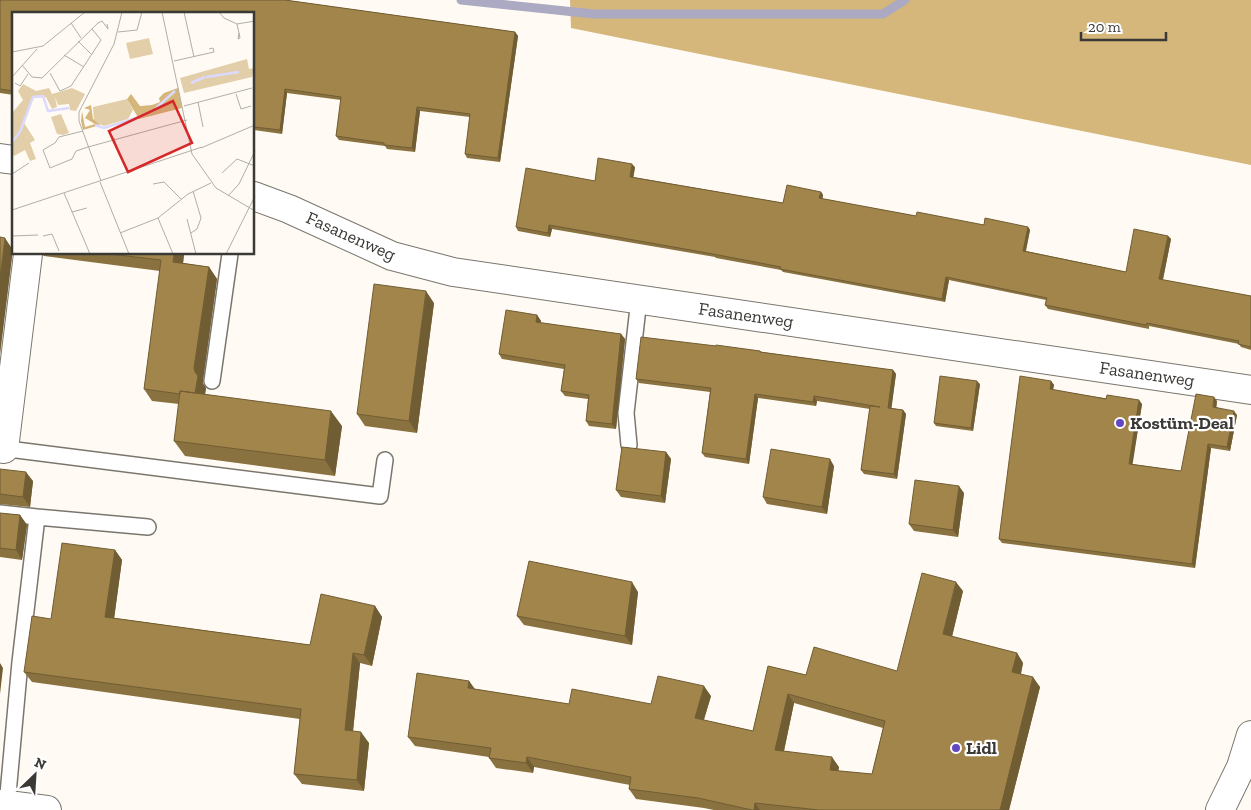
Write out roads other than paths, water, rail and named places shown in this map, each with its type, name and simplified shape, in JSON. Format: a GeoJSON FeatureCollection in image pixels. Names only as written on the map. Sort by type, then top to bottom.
{"type":"FeatureCollection","features":[{"type":"Feature","properties":{"kind":"street","name":"Fasanenweg"},"geometry":{"type":"LineString","coordinates":[[255,196],[289,209],[392,256],[453,272],[1251,390]]}},
{"type":"Feature","properties":{"kind":"street"},"geometry":{"type":"LineString","coordinates":[[2,448],[28,255]]}},
{"type":"Feature","properties":{"kind":"street"},"geometry":{"type":"LineString","coordinates":[[1220,810],[1241,767],[1251,734]]}},
{"type":"Feature","properties":{"kind":"street"},"geometry":{"type":"LineString","coordinates":[[1241,767],[1242,810]]}},
{"type":"Feature","properties":{"kind":"street"},"geometry":{"type":"LineString","coordinates":[[3,805],[47,810]]}},
{"type":"Feature","properties":{"kind":"lane"},"geometry":{"type":"LineString","coordinates":[[212,381],[230,255]]}},
{"type":"Feature","properties":{"kind":"lane"},"geometry":{"type":"LineString","coordinates":[[629,445],[626,413],[639,299]]}},
{"type":"Feature","properties":{"kind":"lane"},"geometry":{"type":"LineString","coordinates":[[2,448],[380,496],[385,460]]}},
{"type":"Feature","properties":{"kind":"lane"},"geometry":{"type":"LineString","coordinates":[[0,513],[148,526]]}},
{"type":"Feature","properties":{"kind":"lane"},"geometry":{"type":"LineString","coordinates":[[3,805],[37,517]]}},
{"type":"Feature","properties":{"kind":"waterway"},"geometry":{"type":"LineString","coordinates":[[461,0],[594,14],[883,14],[905,0]]}},
{"type":"Feature","properties":{"kind":"place","name":"Kostüm-Deal"},"geometry":{"type":"Point","coordinates":[1120,423]}},
{"type":"Feature","properties":{"kind":"place","name":"Lidl"},"geometry":{"type":"Point","coordinates":[956,748]}}]}
